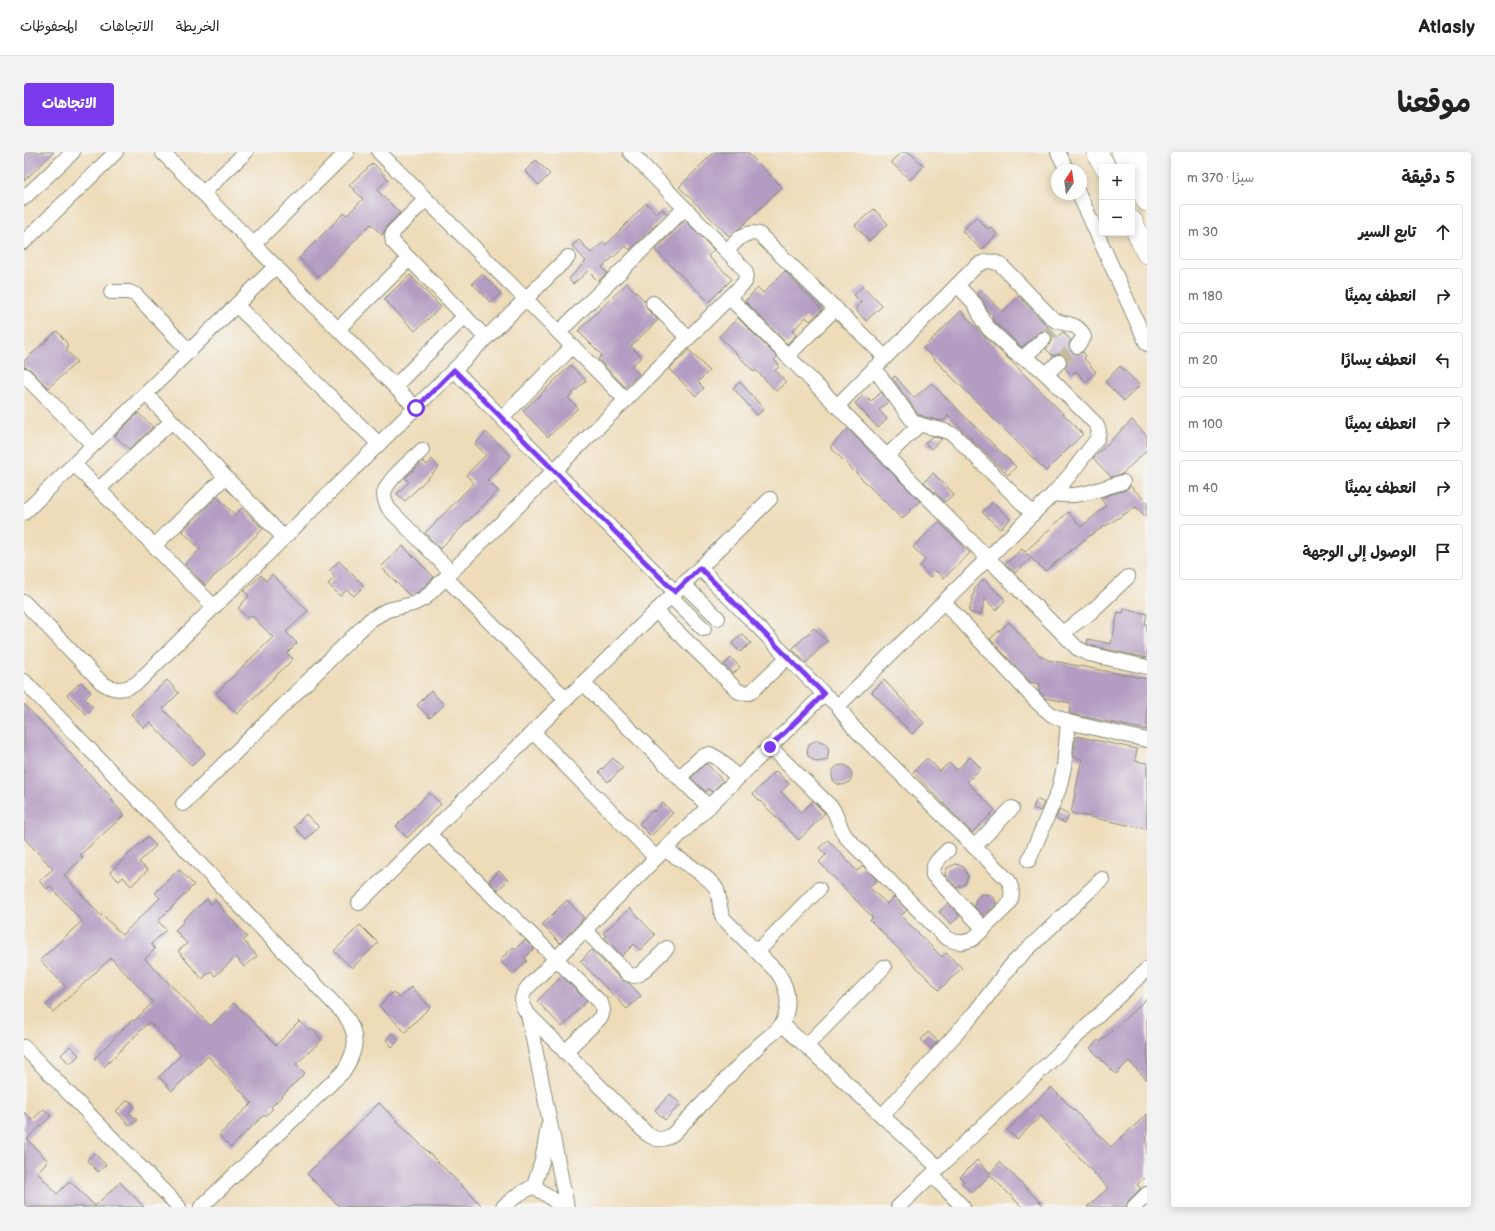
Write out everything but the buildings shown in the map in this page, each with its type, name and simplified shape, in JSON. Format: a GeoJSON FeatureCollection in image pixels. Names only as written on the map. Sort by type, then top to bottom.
{"type":"FeatureCollection","features":[{"type":"Feature","properties":{"kind":"highway"},"geometry":{"type":"LineString","coordinates":[[1097,152],[1103,164]]}},
{"type":"Feature","properties":{"kind":"highway"},"geometry":{"type":"LineString","coordinates":[[1122,152],[1128,164]]}},
{"type":"Feature","properties":{"kind":"highway"},"geometry":{"type":"LineString","coordinates":[[1135,177],[1145,197]]}},
{"type":"Feature","properties":{"kind":"highway"},"geometry":{"type":"LineString","coordinates":[[1135,227],[1147,253]]}},
{"type":"Feature","properties":{"kind":"main road"},"geometry":{"type":"LineString","coordinates":[[1142,152],[1145,197]]}},
{"type":"Feature","properties":{"kind":"street"},"geometry":{"type":"LineString","coordinates":[[25,196],[73,152]]}},
{"type":"Feature","properties":{"kind":"street"},"geometry":{"type":"LineString","coordinates":[[24,242],[116,152]]}},
{"type":"Feature","properties":{"kind":"street"},"geometry":{"type":"LineString","coordinates":[[162,152],[416,408]]}},
{"type":"Feature","properties":{"kind":"street"},"geometry":{"type":"LineString","coordinates":[[204,193],[246,152]]}},
{"type":"Feature","properties":{"kind":"street"},"geometry":{"type":"LineString","coordinates":[[254,244],[347,152]]}},
{"type":"Feature","properties":{"kind":"street"},"geometry":{"type":"LineString","coordinates":[[379,152],[626,400]]}},
{"type":"Feature","properties":{"kind":"street"},"geometry":{"type":"LineString","coordinates":[[183,804],[370,620],[387,610],[413,604],[422,600],[746,282],[747,277],[744,269],[630,152]]}},
{"type":"Feature","properties":{"kind":"street"},"geometry":{"type":"LineString","coordinates":[[1058,152],[1064,164]]}},
{"type":"Feature","properties":{"kind":"street"},"geometry":{"type":"LineString","coordinates":[[426,199],[394,231],[392,236],[393,242],[486,338]]}},
{"type":"Feature","properties":{"kind":"street"},"geometry":{"type":"LineString","coordinates":[[1082,200],[1147,344]]}},
{"type":"Feature","properties":{"kind":"street"},"geometry":{"type":"LineString","coordinates":[[559,332],[685,208]]}},
{"type":"Feature","properties":{"kind":"street"},"geometry":{"type":"LineString","coordinates":[[727,251],[743,235],[748,233],[759,234],[885,357]]}},
{"type":"Feature","properties":{"kind":"street"},"geometry":{"type":"LineString","coordinates":[[24,602],[106,686],[118,690],[125,689],[137,683],[568,257]]}},
{"type":"Feature","properties":{"kind":"street"},"geometry":{"type":"LineString","coordinates":[[338,329],[409,258]]}},
{"type":"Feature","properties":{"kind":"street"},"geometry":{"type":"LineString","coordinates":[[837,406],[957,285],[981,263],[991,261],[1001,265],[1053,319],[1052,331]]}},
{"type":"Feature","properties":{"kind":"street"},"geometry":{"type":"LineString","coordinates":[[24,512],[276,266]]}},
{"type":"Feature","properties":{"kind":"street"},"geometry":{"type":"LineString","coordinates":[[838,706],[1053,494],[1097,439],[1099,431],[1096,424],[1046,374],[1037,366],[1010,348],[986,325],[975,304],[957,285]]}},
{"type":"Feature","properties":{"kind":"street"},"geometry":{"type":"LineString","coordinates":[[111,292],[129,292],[136,295],[189,351]]}},
{"type":"Feature","properties":{"kind":"street"},"geometry":{"type":"LineString","coordinates":[[730,298],[1077,648],[1089,654],[1147,667]]}},
{"type":"Feature","properties":{"kind":"street"},"geometry":{"type":"LineString","coordinates":[[653,303],[688,338]]}},
{"type":"Feature","properties":{"kind":"street"},"geometry":{"type":"LineString","coordinates":[[236,305],[379,444]]}},
{"type":"Feature","properties":{"kind":"street"},"geometry":{"type":"LineString","coordinates":[[787,356],[836,308]]}},
{"type":"Feature","properties":{"kind":"street"},"geometry":{"type":"LineString","coordinates":[[394,386],[465,316]]}},
{"type":"Feature","properties":{"kind":"street"},"geometry":{"type":"LineString","coordinates":[[1024,358],[1052,331],[1072,324],[1083,333],[1084,339],[1077,346]]}},
{"type":"Feature","properties":{"kind":"street"},"geometry":{"type":"LineString","coordinates":[[502,418],[573,346]]}},
{"type":"Feature","properties":{"kind":"street"},"geometry":{"type":"LineString","coordinates":[[1046,374],[1059,362]]}},
{"type":"Feature","properties":{"kind":"street"},"geometry":{"type":"LineString","coordinates":[[874,368],[910,416],[919,425],[944,430],[955,436],[1033,514]]}},
{"type":"Feature","properties":{"kind":"street"},"geometry":{"type":"LineString","coordinates":[[454,370],[676,591],[688,613],[704,629]]}},
{"type":"Feature","properties":{"kind":"street"},"geometry":{"type":"LineString","coordinates":[[24,375],[93,445]]}},
{"type":"Feature","properties":{"kind":"street"},"geometry":{"type":"LineString","coordinates":[[146,394],[284,538]]}},
{"type":"Feature","properties":{"kind":"street"},"geometry":{"type":"LineString","coordinates":[[99,489],[172,421]]}},
{"type":"Feature","properties":{"kind":"street"},"geometry":{"type":"LineString","coordinates":[[887,456],[919,425]]}},
{"type":"Feature","properties":{"kind":"street"},"geometry":{"type":"LineString","coordinates":[[422,450],[387,485],[384,495],[389,509],[448,575],[566,699]]}},
{"type":"Feature","properties":{"kind":"street"},"geometry":{"type":"LineString","coordinates":[[74,464],[214,607]]}},
{"type":"Feature","properties":{"kind":"street"},"geometry":{"type":"LineString","coordinates":[[154,546],[225,477]]}},
{"type":"Feature","properties":{"kind":"street"},"geometry":{"type":"LineString","coordinates":[[1053,494],[1068,496],[1083,494],[1123,482]]}},
{"type":"Feature","properties":{"kind":"street"},"geometry":{"type":"LineString","coordinates":[[359,903],[770,498]]}},
{"type":"Feature","properties":{"kind":"street"},"geometry":{"type":"LineString","coordinates":[[700,568],[824,694],[838,706],[853,727],[1008,880],[1012,890],[1008,905],[973,939],[958,943],[951,941],[945,937],[846,837],[840,828],[837,817],[832,808],[770,747]]}},
{"type":"Feature","properties":{"kind":"street"},"geometry":{"type":"LineString","coordinates":[[1062,633],[1090,613],[1128,577]]}},
{"type":"Feature","properties":{"kind":"street"},"geometry":{"type":"LineString","coordinates":[[676,591],[700,600],[718,618]]}},
{"type":"Feature","properties":{"kind":"street"},"geometry":{"type":"LineString","coordinates":[[688,613],[700,600]]}},
{"type":"Feature","properties":{"kind":"street"},"geometry":{"type":"LineString","coordinates":[[944,602],[1045,710],[1068,722],[1147,740]]}},
{"type":"Feature","properties":{"kind":"street"},"geometry":{"type":"LineString","coordinates":[[656,611],[739,692],[749,692],[753,690],[788,657]]}},
{"type":"Feature","properties":{"kind":"street"},"geometry":{"type":"LineString","coordinates":[[583,683],[708,807]]}},
{"type":"Feature","properties":{"kind":"street"},"geometry":{"type":"LineString","coordinates":[[25,684],[346,1015],[354,1032],[354,1051],[351,1060],[343,1072],[201,1207]]}},
{"type":"Feature","properties":{"kind":"street"},"geometry":{"type":"LineString","coordinates":[[533,732],[661,854],[711,881],[718,892],[720,912],[723,918],[778,973],[783,980],[786,989],[788,998],[787,1008],[782,1024],[674,1133],[664,1139],[654,1139],[647,1134],[565,1052],[528,1014],[522,1006],[522,995],[524,991],[661,854],[708,807],[824,694]]}},
{"type":"Feature","properties":{"kind":"street"},"geometry":{"type":"LineString","coordinates":[[1030,860],[1059,789],[1064,767],[1068,722]]}},
{"type":"Feature","properties":{"kind":"street"},"geometry":{"type":"LineString","coordinates":[[679,778],[701,757],[710,754],[719,759],[738,778]]}},
{"type":"Feature","properties":{"kind":"street"},"geometry":{"type":"LineString","coordinates":[[974,846],[1012,808]]}},
{"type":"Feature","properties":{"kind":"street"},"geometry":{"type":"LineString","coordinates":[[429,834],[601,1003],[603,1010],[601,1017],[565,1052]]}},
{"type":"Feature","properties":{"kind":"street"},"geometry":{"type":"LineString","coordinates":[[948,850],[935,863],[933,867],[933,875],[984,929]]}},
{"type":"Feature","properties":{"kind":"street"},"geometry":{"type":"LineString","coordinates":[[882,1116],[973,1015],[1013,962],[1102,879]]}},
{"type":"Feature","properties":{"kind":"street"},"geometry":{"type":"LineString","coordinates":[[757,952],[819,889]]}},
{"type":"Feature","properties":{"kind":"street"},"geometry":{"type":"LineString","coordinates":[[585,930],[628,974],[634,976],[640,974],[667,948]]}},
{"type":"Feature","properties":{"kind":"street"},"geometry":{"type":"LineString","coordinates":[[806,1046],[884,967]]}},
{"type":"Feature","properties":{"kind":"street"},"geometry":{"type":"LineString","coordinates":[[898,1207],[1147,969]]}},
{"type":"Feature","properties":{"kind":"street"},"geometry":{"type":"LineString","coordinates":[[528,1014],[567,1207]]}},
{"type":"Feature","properties":{"kind":"street"},"geometry":{"type":"LineString","coordinates":[[782,1024],[882,1116],[936,1171],[963,1207]]}},
{"type":"Feature","properties":{"kind":"street"},"geometry":{"type":"LineString","coordinates":[[24,1047],[179,1207]]}},
{"type":"Feature","properties":{"kind":"street"},"geometry":{"type":"LineString","coordinates":[[503,1207],[519,1194],[534,1186],[542,1161],[550,1121]]}},
{"type":"Feature","properties":{"kind":"street"},"geometry":{"type":"LineString","coordinates":[[534,1186],[561,1207]]}},
{"type":"Feature","properties":{"kind":"street"},"geometry":{"type":"LineString","coordinates":[[1134,1207],[1147,1194]]}},
{"type":"Feature","properties":{"kind":"tunnel"},"geometry":{"type":"LineString","coordinates":[[1044,339],[1052,331]]}},
{"type":"Feature","properties":{"kind":"tunnel"},"geometry":{"type":"LineString","coordinates":[[1059,362],[1077,346]]}},
{"type":"Feature","properties":{"kind":"route"},"geometry":{"type":"LineString","coordinates":[[416,408],[454,370],[675,592],[700,568],[824,694],[770,747]]}}]}
